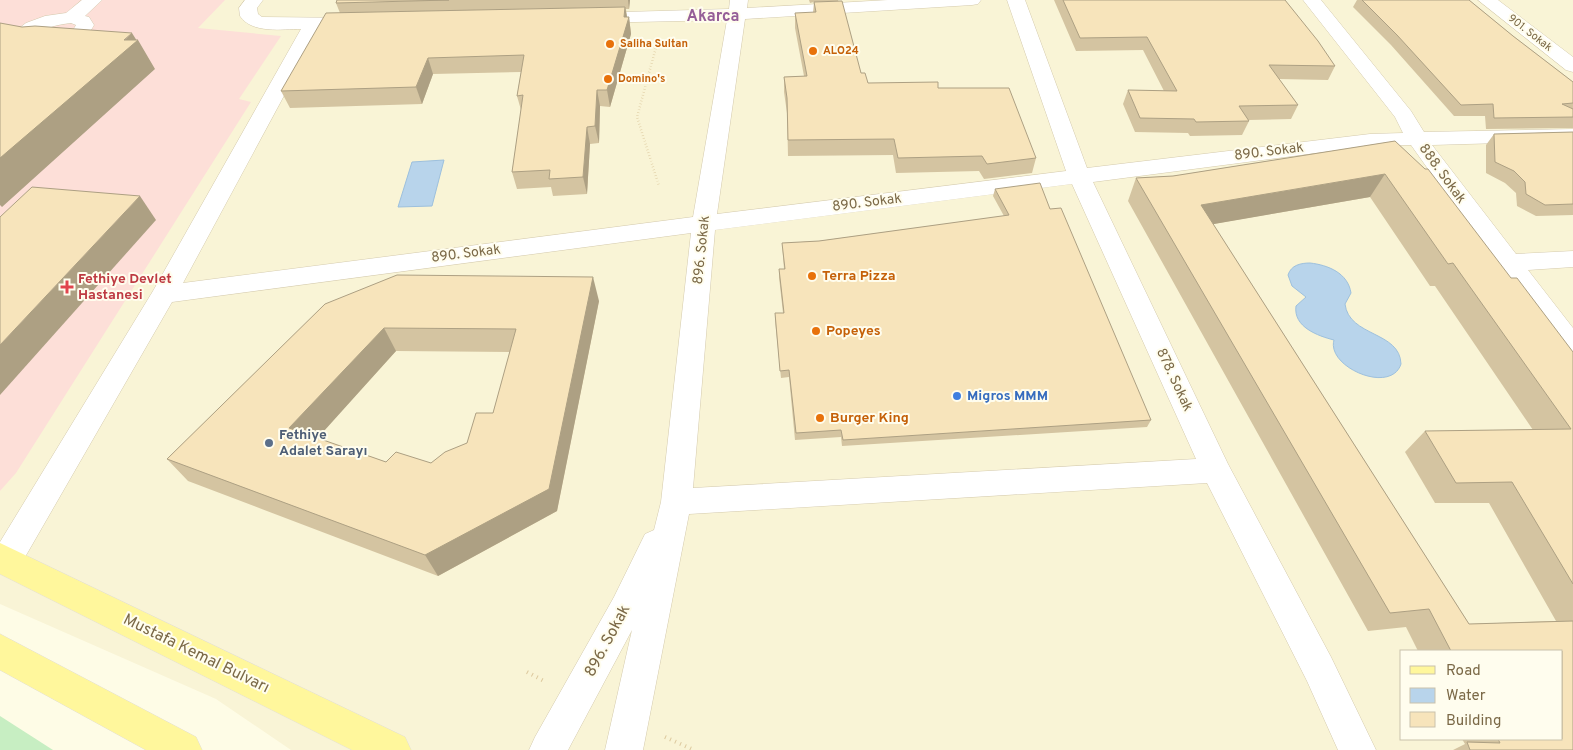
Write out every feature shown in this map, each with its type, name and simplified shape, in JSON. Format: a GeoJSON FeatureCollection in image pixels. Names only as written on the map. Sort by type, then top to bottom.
{"type":"FeatureCollection","features":[{"type":"Feature","properties":{"kind":"main road","name":"Mustafa Kemal Bulvarı"},"geometry":{"type":"LineString","coordinates":[[3,560],[392,750]]}},
{"type":"Feature","properties":{"kind":"main road"},"geometry":{"type":"LineString","coordinates":[[0,651],[183,750]]}},
{"type":"Feature","properties":{"kind":"street"},"geometry":{"type":"LineString","coordinates":[[71,18],[93,0]]}},
{"type":"Feature","properties":{"kind":"street"},"geometry":{"type":"LineString","coordinates":[[254,0],[248,8],[249,16],[257,22],[274,24],[373,22]]}},
{"type":"Feature","properties":{"kind":"street"},"geometry":{"type":"LineString","coordinates":[[570,18],[738,7],[972,0]]}},
{"type":"Feature","properties":{"kind":"street","name":"878. Sokak"},"geometry":{"type":"LineString","coordinates":[[1016,0],[1079,176],[1216,470],[1319,669],[1358,750]]}},
{"type":"Feature","properties":{"kind":"street","name":"888. Sokak"},"geometry":{"type":"LineString","coordinates":[[1312,0],[1399,109],[1416,139],[1573,347]]}},
{"type":"Feature","properties":{"kind":"street","name":"901. Sokak"},"geometry":{"type":"LineString","coordinates":[[1487,0],[1573,66]]}},
{"type":"Feature","properties":{"kind":"street","name":"896. Sokak"},"geometry":{"type":"LineString","coordinates":[[624,750],[676,502],[704,223],[738,7]]}},
{"type":"Feature","properties":{"kind":"street"},"geometry":{"type":"LineString","coordinates":[[3,560],[164,294],[313,24]]}},
{"type":"Feature","properties":{"kind":"street","name":"890. Sokak"},"geometry":{"type":"LineString","coordinates":[[164,294],[704,223],[1370,140],[1573,135]]}},
{"type":"Feature","properties":{"kind":"street"},"geometry":{"type":"LineString","coordinates":[[1508,263],[1573,259]]}},
{"type":"Feature","properties":{"kind":"street"},"geometry":{"type":"LineString","coordinates":[[676,502],[1216,470]]}},
{"type":"Feature","properties":{"kind":"street","name":"896. Sokak"},"geometry":{"type":"LineString","coordinates":[[548,750],[626,608],[676,502]]}},
{"type":"Feature","properties":{"kind":"path"},"geometry":{"type":"LineString","coordinates":[[659,36],[637,117],[659,186]]}},
{"type":"Feature","properties":{"kind":"shaded area"},"geometry":{"type":"Polygon","coordinates":[[[0,0],[1573,0],[1573,750],[291,750],[216,699],[0,604],[0,0]]]}},
{"type":"Feature","properties":{"kind":"shaded area","name":"Fethiye Devlet Hastanesi"},"geometry":{"type":"Polygon","coordinates":[[[0,0],[225,0],[198,28],[281,36],[239,99],[251,102],[16,473],[0,491],[0,0]]]}},
{"type":"Feature","properties":{"kind":"green space"},"geometry":{"type":"Polygon","coordinates":[[[0,716],[53,750],[0,750],[0,716]]]}},
{"type":"Feature","properties":{"kind":"water"},"geometry":{"type":"Polygon","coordinates":[[[444,160],[432,206],[398,207],[412,162],[444,160]]]}},
{"type":"Feature","properties":{"kind":"water"},"geometry":{"type":"Polygon","coordinates":[[[1310,263],[1330,268],[1346,280],[1351,293],[1345,304],[1349,315],[1355,323],[1392,345],[1398,353],[1401,364],[1395,373],[1385,377],[1373,377],[1349,368],[1340,360],[1334,350],[1334,340],[1314,333],[1298,320],[1296,306],[1306,297],[1292,286],[1288,275],[1291,269],[1297,265],[1310,263]]]}},
{"type":"Feature","properties":{"kind":"building"},"geometry":{"type":"Polygon","coordinates":[[[337,0],[449,0],[336,3],[337,0]]]}},
{"type":"Feature","properties":{"kind":"building"},"geometry":{"type":"Polygon","coordinates":[[[1063,0],[1285,0],[1318,41],[1335,66],[1269,65],[1298,105],[1239,106],[1249,121],[1196,122],[1194,119],[1140,118],[1128,90],[1177,91],[1147,37],[1080,38],[1063,0]]]}},
{"type":"Feature","properties":{"kind":"building"},"geometry":{"type":"Polygon","coordinates":[[[1362,0],[1469,0],[1573,82],[1573,103],[1562,104],[1573,109],[1573,117],[1494,118],[1493,104],[1461,105],[1362,0]]]}},
{"type":"Feature","properties":{"kind":"building"},"geometry":{"type":"Polygon","coordinates":[[[842,1],[861,73],[865,73],[868,83],[938,82],[938,88],[1009,88],[1036,158],[987,164],[982,156],[898,158],[894,139],[788,140],[787,98],[784,77],[807,76],[795,13],[816,12],[814,2],[842,1]]]}},
{"type":"Feature","properties":{"kind":"building"},"geometry":{"type":"Polygon","coordinates":[[[625,7],[624,17],[629,17],[607,90],[597,90],[595,126],[587,127],[583,177],[549,179],[550,170],[512,172],[523,95],[517,96],[524,55],[428,58],[416,87],[281,91],[326,13],[625,7]]]}},
{"type":"Feature","properties":{"kind":"building"},"geometry":{"type":"Polygon","coordinates":[[[0,23],[22,27],[35,26],[132,33],[124,40],[138,40],[0,158],[0,23]]]}},
{"type":"Feature","properties":{"kind":"building"},"geometry":{"type":"Polygon","coordinates":[[[1573,132],[1573,204],[1545,205],[1526,194],[1525,182],[1514,171],[1495,162],[1494,134],[1573,132]]]}},
{"type":"Feature","properties":{"kind":"building"},"geometry":{"type":"Polygon","coordinates":[[[1395,141],[1425,169],[1428,169],[1511,278],[1517,278],[1573,352],[1573,584],[1512,482],[1456,483],[1425,431],[1571,429],[1453,263],[1448,264],[1385,174],[1201,205],[1469,624],[1573,621],[1573,750],[1470,750],[1467,742],[1500,743],[1498,740],[1563,740],[1563,650],[1450,650],[1429,609],[1390,613],[1136,178],[1173,176],[1395,141]]]}},
{"type":"Feature","properties":{"kind":"building"},"geometry":{"type":"Polygon","coordinates":[[[1040,183],[1050,209],[1061,208],[1151,420],[843,440],[841,430],[796,433],[789,370],[780,371],[775,313],[784,313],[779,269],[785,269],[782,243],[819,241],[1009,215],[995,189],[1040,183]]]}},
{"type":"Feature","properties":{"kind":"building"},"geometry":{"type":"Polygon","coordinates":[[[32,187],[140,196],[0,345],[0,217],[32,187]]]}},
{"type":"Feature","properties":{"kind":"building","name":"Fethiye Adalet Sarayı"},"geometry":{"type":"Polygon","coordinates":[[[397,275],[593,277],[549,489],[425,555],[167,459],[325,304],[397,275]],[[384,328],[289,428],[386,462],[396,452],[431,463],[445,452],[467,443],[476,413],[493,413],[516,329],[384,328]]]}},
{"type":"Feature","properties":{"kind":"place","name":"Saliha Sultan"},"geometry":{"type":"Point","coordinates":[610,44]}},
{"type":"Feature","properties":{"kind":"place","name":"ALO24"},"geometry":{"type":"Point","coordinates":[813,51]}},
{"type":"Feature","properties":{"kind":"place","name":"Domino's"},"geometry":{"type":"Point","coordinates":[608,79]}},
{"type":"Feature","properties":{"kind":"place","name":"Terra Pizza"},"geometry":{"type":"Point","coordinates":[812,276]}},
{"type":"Feature","properties":{"kind":"place","name":"Fethiye Devlet Hastanesi"},"geometry":{"type":"Point","coordinates":[67,287]}},
{"type":"Feature","properties":{"kind":"place","name":"Popeyes"},"geometry":{"type":"Point","coordinates":[816,331]}},
{"type":"Feature","properties":{"kind":"place","name":"Migros MMM"},"geometry":{"type":"Point","coordinates":[957,396]}},
{"type":"Feature","properties":{"kind":"place","name":"Burger King"},"geometry":{"type":"Point","coordinates":[820,418]}},
{"type":"Feature","properties":{"kind":"place","name":"Fethiye Adalet Sarayı"},"geometry":{"type":"Point","coordinates":[269,443]}},
{"type":"Feature","properties":{"kind":"district","name":"Akarca"},"geometry":{"type":"Point","coordinates":[713,17]}}]}
